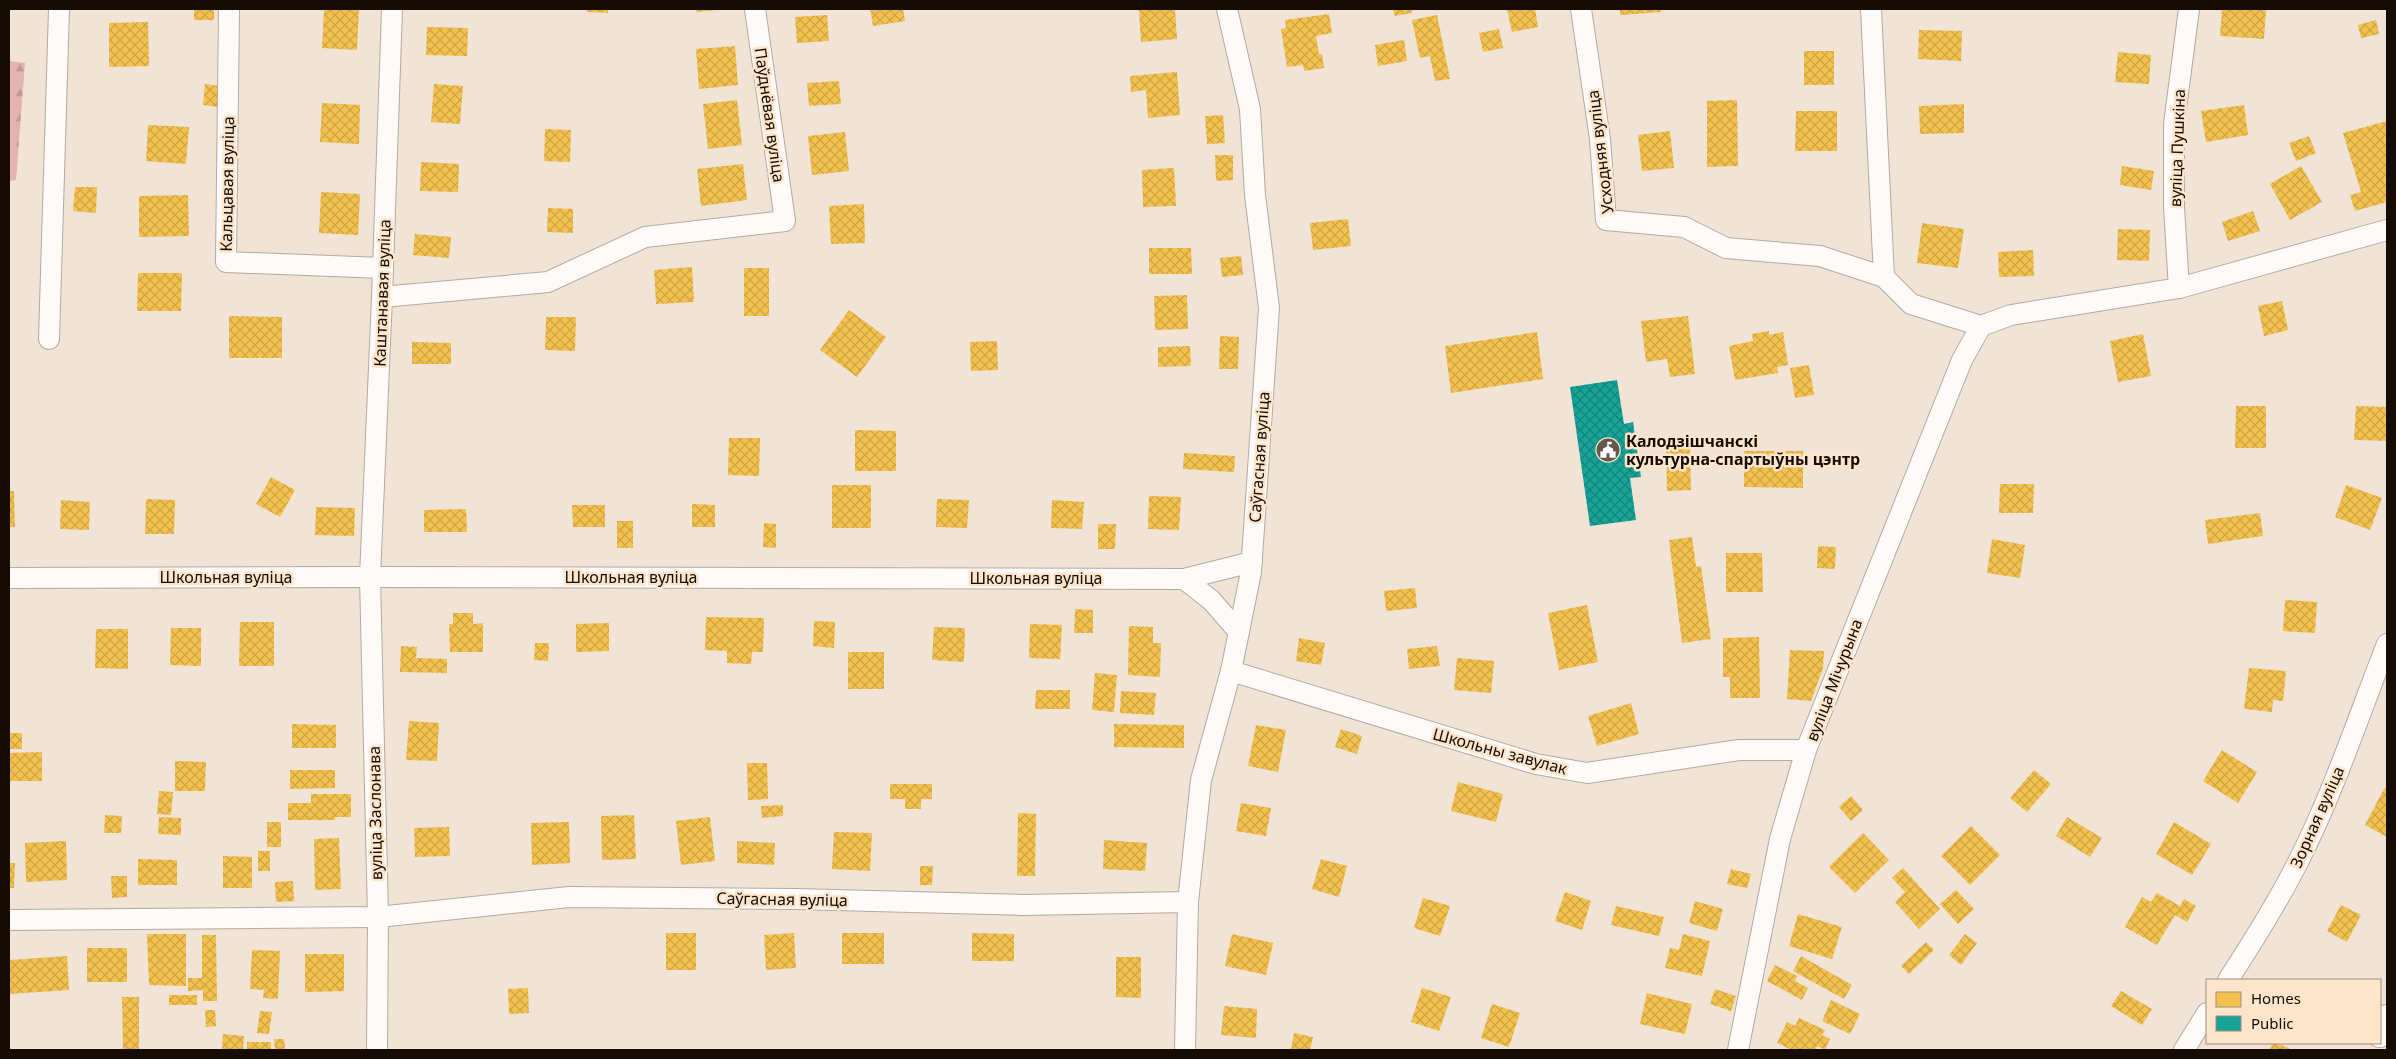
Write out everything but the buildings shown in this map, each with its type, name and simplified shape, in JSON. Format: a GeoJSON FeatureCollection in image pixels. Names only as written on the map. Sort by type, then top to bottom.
{"type":"FeatureCollection","features":[{"type":"Feature","properties":{"kind":"main road"},"geometry":{"type":"LineString","coordinates":[[2381,1031],[2387,1019]]}},
{"type":"Feature","properties":{"kind":"street"},"geometry":{"type":"LineString","coordinates":[[49,339],[59,9]]}},
{"type":"Feature","properties":{"kind":"street","name":"Кальцавая вуліца"},"geometry":{"type":"LineString","coordinates":[[229,9],[226,262],[383,268]]}},
{"type":"Feature","properties":{"kind":"street","name":"Каштанавая вуліца"},"geometry":{"type":"LineString","coordinates":[[370,576],[392,9]]}},
{"type":"Feature","properties":{"kind":"street","name":"Паўднёвая вуліца"},"geometry":{"type":"LineString","coordinates":[[382,297],[548,282],[645,237],[785,221],[755,9]]}},
{"type":"Feature","properties":{"kind":"street","name":"Саўгасная вуліца"},"geometry":{"type":"LineString","coordinates":[[1186,1050],[1188,902],[1201,780],[1232,671],[1252,562],[1269,308],[1255,195],[1250,109],[1227,9]]}},
{"type":"Feature","properties":{"kind":"street","name":"Усходняя вуліца"},"geometry":{"type":"LineString","coordinates":[[1581,9],[1600,140],[1606,220],[1684,226],[1726,248],[1820,256],[1884,277]]}},
{"type":"Feature","properties":{"kind":"street"},"geometry":{"type":"LineString","coordinates":[[1871,9],[1884,277],[1911,304],[1981,326],[2011,315],[2179,288],[2387,230]]}},
{"type":"Feature","properties":{"kind":"street","name":"вуліца Пушкіна"},"geometry":{"type":"LineString","coordinates":[[2179,288],[2174,207],[2174,124],[2189,9]]}},
{"type":"Feature","properties":{"kind":"street","name":"вуліца Мічурына"},"geometry":{"type":"LineString","coordinates":[[1738,1050],[1780,839],[1806,750],[1962,360],[1981,326]]}},
{"type":"Feature","properties":{"kind":"street","name":"Школьная вуліца"},"geometry":{"type":"LineString","coordinates":[[9,578],[370,576],[1184,579],[1252,562]]}},
{"type":"Feature","properties":{"kind":"street","name":"вуліца Заслонава"},"geometry":{"type":"LineString","coordinates":[[370,576],[378,917],[377,1050]]}},
{"type":"Feature","properties":{"kind":"street"},"geometry":{"type":"LineString","coordinates":[[1184,579],[1211,600],[1239,632]]}},
{"type":"Feature","properties":{"kind":"street","name":"Зорная вуліца"},"geometry":{"type":"LineString","coordinates":[[2229,979],[2266,920],[2301,856],[2318,820],[2387,644]]}},
{"type":"Feature","properties":{"kind":"street","name":"Школьны завулак"},"geometry":{"type":"LineString","coordinates":[[1232,671],[1536,764],[1587,774],[1739,750],[1806,750]]}},
{"type":"Feature","properties":{"kind":"street","name":"Саўгасная вуліца"},"geometry":{"type":"LineString","coordinates":[[9,920],[378,917],[569,897],[796,899],[1023,905],[1188,902]]}},
{"type":"Feature","properties":{"kind":"street"},"geometry":{"type":"LineString","coordinates":[[2184,1050],[2206,1015]]}},
{"type":"Feature","properties":{"kind":"green space"},"geometry":{"type":"Polygon","coordinates":[[[9,61],[25,63],[16,180],[9,181],[9,61]]]}},
{"type":"Feature","properties":{"kind":"place","name":"Калодзішчанскі культурна-спартыўны цэнтр"},"geometry":{"type":"Point","coordinates":[1608,450]}}]}
